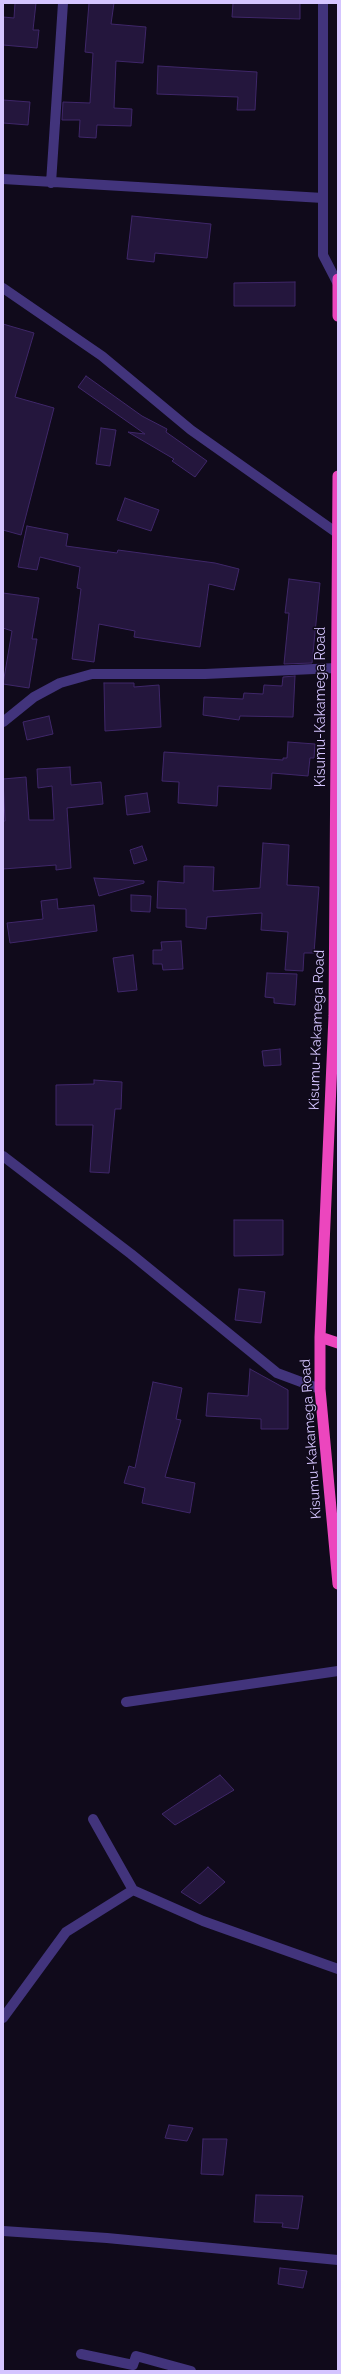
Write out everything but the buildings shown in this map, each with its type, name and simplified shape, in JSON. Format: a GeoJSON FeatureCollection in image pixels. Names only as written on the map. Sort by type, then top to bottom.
{"type":"FeatureCollection","features":[{"type":"Feature","properties":{"kind":"highway"},"geometry":{"type":"LineString","coordinates":[[338,279],[338,316]]}},
{"type":"Feature","properties":{"kind":"highway","name":"Kisumu-Kakamega Road"},"geometry":{"type":"LineString","coordinates":[[338,476],[334,1016],[320,1337],[320,1389],[338,1584]]}},
{"type":"Feature","properties":{"kind":"highway"},"geometry":{"type":"LineString","coordinates":[[320,1337],[338,1343]]}},
{"type":"Feature","properties":{"kind":"street"},"geometry":{"type":"LineString","coordinates":[[51,183],[63,3]]}},
{"type":"Feature","properties":{"kind":"street"},"geometry":{"type":"LineString","coordinates":[[323,3],[323,255],[338,284]]}},
{"type":"Feature","properties":{"kind":"street"},"geometry":{"type":"LineString","coordinates":[[3,179],[323,198]]}},
{"type":"Feature","properties":{"kind":"street"},"geometry":{"type":"LineString","coordinates":[[3,288],[102,356],[191,430],[337,534]]}},
{"type":"Feature","properties":{"kind":"street"},"geometry":{"type":"LineString","coordinates":[[3,722],[34,697],[60,683],[92,674],[205,674],[336,668]]}},
{"type":"Feature","properties":{"kind":"street"},"geometry":{"type":"LineString","coordinates":[[3,1156],[131,1254],[277,1373],[320,1389]]}},
{"type":"Feature","properties":{"kind":"street"},"geometry":{"type":"LineString","coordinates":[[126,1702],[338,1671]]}},
{"type":"Feature","properties":{"kind":"street"},"geometry":{"type":"LineString","coordinates":[[93,1819],[133,1890],[203,1921],[338,1969]]}},
{"type":"Feature","properties":{"kind":"street"},"geometry":{"type":"LineString","coordinates":[[3,2018],[66,1932],[133,1890]]}},
{"type":"Feature","properties":{"kind":"street"},"geometry":{"type":"LineString","coordinates":[[3,2230],[107,2238],[338,2260]]}},
{"type":"Feature","properties":{"kind":"street"},"geometry":{"type":"LineString","coordinates":[[81,2354],[134,2365],[136,2356],[191,2371]]}}]}
